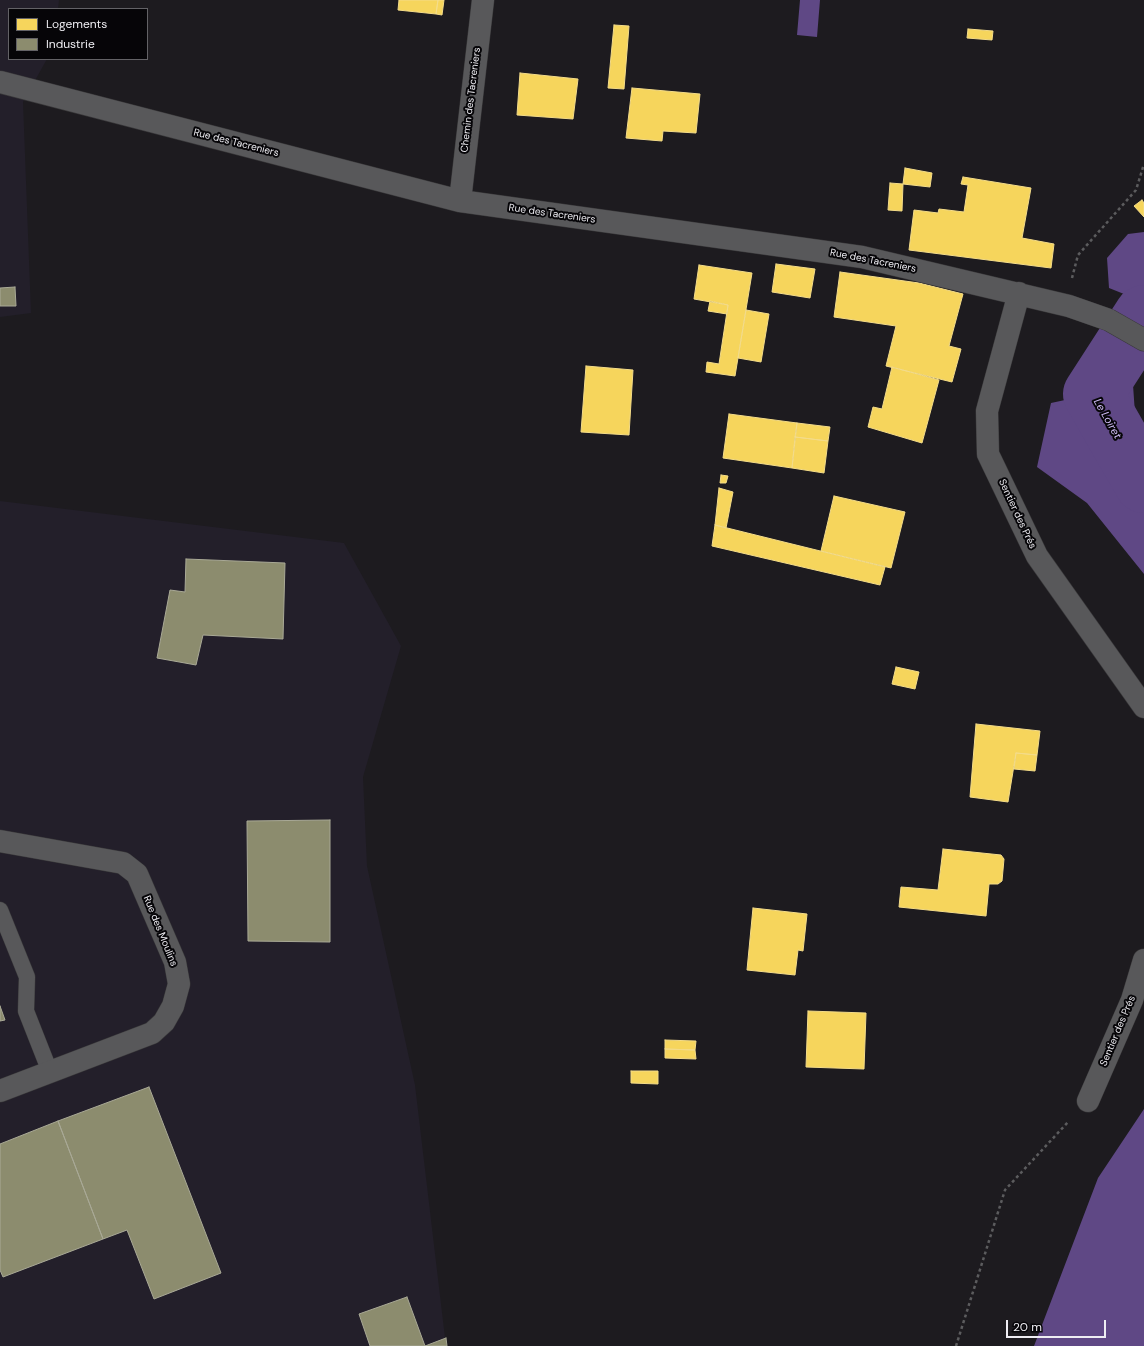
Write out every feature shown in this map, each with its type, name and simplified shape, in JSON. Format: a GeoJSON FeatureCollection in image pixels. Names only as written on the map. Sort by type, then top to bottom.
{"type":"FeatureCollection","features":[{"type":"Feature","properties":{"kind":"street","name":"Chemin des Tacreniers"},"geometry":{"type":"LineString","coordinates":[[460,201],[483,0]]}},
{"type":"Feature","properties":{"kind":"street","name":"Rue des Tacreniers"},"geometry":{"type":"LineString","coordinates":[[0,82],[460,201],[862,257],[1069,306],[1109,320],[1144,340]]}},
{"type":"Feature","properties":{"kind":"street","name":"Sentier des Prés"},"geometry":{"type":"LineString","coordinates":[[1019,294],[987,411],[988,454],[1037,556],[1144,707]]}},
{"type":"Feature","properties":{"kind":"street","name":"Rue des Moulins"},"geometry":{"type":"LineString","coordinates":[[0,841],[123,863],[137,874],[175,962],[179,984],[173,1006],[164,1022],[152,1033],[0,1091]]}},
{"type":"Feature","properties":{"kind":"street","name":"Sentier des Prés"},"geometry":{"type":"LineString","coordinates":[[1088,1101],[1132,1000],[1144,960]]}},
{"type":"Feature","properties":{"kind":"lane"},"geometry":{"type":"LineString","coordinates":[[0,910],[27,976],[26,1011],[50,1072]]}},
{"type":"Feature","properties":{"kind":"path"},"geometry":{"type":"LineString","coordinates":[[1069,306],[1070,288],[1078,254],[1136,190],[1144,164]]}},
{"type":"Feature","properties":{"kind":"path"},"geometry":{"type":"LineString","coordinates":[[956,1346],[1005,1190],[1088,1101]]}},
{"type":"Feature","properties":{"kind":"shaded area"},"geometry":{"type":"Polygon","coordinates":[[[0,0],[59,0],[58,8],[8,8],[8,60],[46,60],[23,102],[31,313],[0,317],[0,0]]]}},
{"type":"Feature","properties":{"kind":"shaded area"},"geometry":{"type":"Polygon","coordinates":[[[0,501],[344,543],[401,646],[363,777],[367,866],[415,1085],[446,1346],[0,1346],[0,501]]]}},
{"type":"Feature","properties":{"kind":"water"},"geometry":{"type":"Polygon","coordinates":[[[800,0],[820,0],[817,37],[797,35],[800,0]]]}},
{"type":"Feature","properties":{"kind":"water"},"geometry":{"type":"Polygon","coordinates":[[[1144,232],[1144,306],[1134,298],[1109,288],[1107,258],[1128,234],[1144,232]]]}},
{"type":"Feature","properties":{"kind":"water"},"geometry":{"type":"Polygon","coordinates":[[[1131,356],[1136,428],[1144,440],[1144,574],[1087,503],[1037,467],[1051,403],[1093,394],[1095,362],[1131,356]]]}},
{"type":"Feature","properties":{"kind":"water"},"geometry":{"type":"Polygon","coordinates":[[[1144,1109],[1144,1346],[1034,1346],[1098,1178],[1144,1109]]]}},
{"type":"Feature","properties":{"kind":"building: Logements"},"geometry":{"type":"Polygon","coordinates":[[[399,0],[438,0],[436,14],[398,10],[399,0]]]}},
{"type":"Feature","properties":{"kind":"building: Logements"},"geometry":{"type":"Polygon","coordinates":[[[438,0],[444,0],[442,15],[436,14],[438,0]]]}},
{"type":"Feature","properties":{"kind":"building: Logements"},"geometry":{"type":"Polygon","coordinates":[[[614,25],[629,26],[624,89],[608,88],[614,25]]]}},
{"type":"Feature","properties":{"kind":"building: Logements"},"geometry":{"type":"Polygon","coordinates":[[[968,29],[993,31],[992,40],[967,38],[968,29]]]}},
{"type":"Feature","properties":{"kind":"building: Logements"},"geometry":{"type":"Polygon","coordinates":[[[520,73],[578,79],[573,119],[517,115],[520,73]]]}},
{"type":"Feature","properties":{"kind":"building: Logements"},"geometry":{"type":"Polygon","coordinates":[[[632,88],[700,94],[696,133],[663,131],[662,141],[626,138],[632,88]]]}},
{"type":"Feature","properties":{"kind":"building: Logements"},"geometry":{"type":"Polygon","coordinates":[[[905,168],[932,173],[930,187],[903,184],[905,168]]]}},
{"type":"Feature","properties":{"kind":"building: Logements"},"geometry":{"type":"Polygon","coordinates":[[[963,177],[1031,188],[1022,238],[1054,244],[1051,268],[909,250],[914,210],[938,213],[939,209],[964,212],[968,185],[961,184],[963,177]]]}},
{"type":"Feature","properties":{"kind":"building: Logements"},"geometry":{"type":"Polygon","coordinates":[[[890,183],[903,184],[902,211],[888,210],[890,183]]]}},
{"type":"Feature","properties":{"kind":"building: Logements"},"geometry":{"type":"Polygon","coordinates":[[[1142,200],[1144,203],[1144,217],[1134,206],[1142,200]]]}},
{"type":"Feature","properties":{"kind":"building: Logements"},"geometry":{"type":"Polygon","coordinates":[[[776,264],[815,269],[810,298],[772,292],[776,264]]]}},
{"type":"Feature","properties":{"kind":"building: Logements"},"geometry":{"type":"Polygon","coordinates":[[[699,265],[752,273],[735,376],[706,372],[707,362],[719,364],[728,305],[694,299],[699,265]]]}},
{"type":"Feature","properties":{"kind":"building: Logements"},"geometry":{"type":"Polygon","coordinates":[[[840,272],[919,283],[963,294],[949,346],[961,349],[952,382],[886,366],[896,326],[834,317],[840,272]]]}},
{"type":"Feature","properties":{"kind":"building: Logements"},"geometry":{"type":"Polygon","coordinates":[[[710,301],[728,305],[727,314],[708,311],[710,301]]]}},
{"type":"Feature","properties":{"kind":"building: Logements"},"geometry":{"type":"Polygon","coordinates":[[[746,310],[769,314],[761,362],[738,358],[746,310]]]}},
{"type":"Feature","properties":{"kind":"building: Logements"},"geometry":{"type":"Polygon","coordinates":[[[586,366],[633,370],[629,435],[581,432],[586,366]]]}},
{"type":"Feature","properties":{"kind":"building: Logements"},"geometry":{"type":"Polygon","coordinates":[[[892,367],[939,380],[922,443],[868,427],[873,407],[882,409],[892,367]]]}},
{"type":"Feature","properties":{"kind":"building: Logements"},"geometry":{"type":"Polygon","coordinates":[[[729,414],[797,423],[792,468],[723,458],[729,414]]]}},
{"type":"Feature","properties":{"kind":"building: Logements"},"geometry":{"type":"Polygon","coordinates":[[[797,423],[830,427],[828,441],[795,437],[797,423]]]}},
{"type":"Feature","properties":{"kind":"building: Logements"},"geometry":{"type":"Polygon","coordinates":[[[795,437],[828,441],[824,473],[792,468],[795,437]]]}},
{"type":"Feature","properties":{"kind":"building: Logements"},"geometry":{"type":"Polygon","coordinates":[[[721,475],[728,476],[726,483],[720,483],[721,475]]]}},
{"type":"Feature","properties":{"kind":"building: Logements"},"geometry":{"type":"Polygon","coordinates":[[[719,488],[733,492],[726,528],[715,525],[719,488]]]}},
{"type":"Feature","properties":{"kind":"building: Logements"},"geometry":{"type":"Polygon","coordinates":[[[834,496],[905,512],[891,568],[821,551],[834,496]]]}},
{"type":"Feature","properties":{"kind":"building: Logements"},"geometry":{"type":"Polygon","coordinates":[[[715,525],[885,567],[880,585],[712,546],[715,525]]]}},
{"type":"Feature","properties":{"kind":"building: Logements"},"geometry":{"type":"Polygon","coordinates":[[[896,667],[919,672],[915,689],[892,684],[896,667]]]}},
{"type":"Feature","properties":{"kind":"building: Logements"},"geometry":{"type":"Polygon","coordinates":[[[976,724],[1040,731],[1037,755],[1016,753],[1008,802],[970,797],[976,724]]]}},
{"type":"Feature","properties":{"kind":"building: Logements"},"geometry":{"type":"Polygon","coordinates":[[[1016,753],[1037,755],[1035,771],[1014,769],[1016,753]]]}},
{"type":"Feature","properties":{"kind":"building: Logements"},"geometry":{"type":"Polygon","coordinates":[[[943,849],[1001,855],[1004,859],[1002,881],[998,884],[989,884],[986,916],[899,907],[901,887],[938,890],[943,849]]]}},
{"type":"Feature","properties":{"kind":"building: Logements"},"geometry":{"type":"Polygon","coordinates":[[[753,908],[807,914],[803,951],[798,950],[795,975],[747,970],[753,908]]]}},
{"type":"Feature","properties":{"kind":"building: Logements"},"geometry":{"type":"Polygon","coordinates":[[[808,1011],[866,1013],[864,1069],[806,1067],[808,1011]]]}},
{"type":"Feature","properties":{"kind":"building: Logements"},"geometry":{"type":"Polygon","coordinates":[[[665,1040],[696,1041],[695,1050],[665,1049],[665,1040]]]}},
{"type":"Feature","properties":{"kind":"building: Logements"},"geometry":{"type":"Polygon","coordinates":[[[665,1049],[695,1050],[696,1059],[665,1058],[665,1049]]]}},
{"type":"Feature","properties":{"kind":"building: Logements"},"geometry":{"type":"Polygon","coordinates":[[[631,1071],[658,1071],[658,1084],[631,1083],[631,1071]]]}},
{"type":"Feature","properties":{"kind":"building: Industrie"},"geometry":{"type":"Polygon","coordinates":[[[15,287],[16,306],[0,306],[0,288],[15,287]]]}},
{"type":"Feature","properties":{"kind":"building: Industrie"},"geometry":{"type":"Polygon","coordinates":[[[186,559],[285,563],[283,639],[203,635],[196,665],[157,658],[170,590],[185,592],[186,559]]]}},
{"type":"Feature","properties":{"kind":"building: Industrie"},"geometry":{"type":"Polygon","coordinates":[[[330,820],[330,942],[248,941],[247,821],[330,820]]]}},
{"type":"Feature","properties":{"kind":"building: Industrie"},"geometry":{"type":"Polygon","coordinates":[[[0,1006],[5,1020],[0,1021],[0,1006]]]}},
{"type":"Feature","properties":{"kind":"building: Industrie"},"geometry":{"type":"Polygon","coordinates":[[[149,1087],[221,1273],[154,1299],[127,1230],[103,1239],[58,1121],[149,1087]]]}},
{"type":"Feature","properties":{"kind":"building: Industrie"},"geometry":{"type":"Polygon","coordinates":[[[58,1121],[103,1239],[3,1277],[0,1270],[0,1144],[58,1121]]]}},
{"type":"Feature","properties":{"kind":"building: Industrie"},"geometry":{"type":"Polygon","coordinates":[[[407,1297],[425,1346],[370,1346],[359,1314],[407,1297]]]}},
{"type":"Feature","properties":{"kind":"building: Industrie"},"geometry":{"type":"Polygon","coordinates":[[[446,1338],[447,1346],[425,1346],[446,1338]]]}},
{"type":"Feature","properties":{"kind":"waterway","name":"Le Loiret"},"geometry":{"type":"LineString","coordinates":[[1144,315],[1093,394],[1144,483]]}}]}
